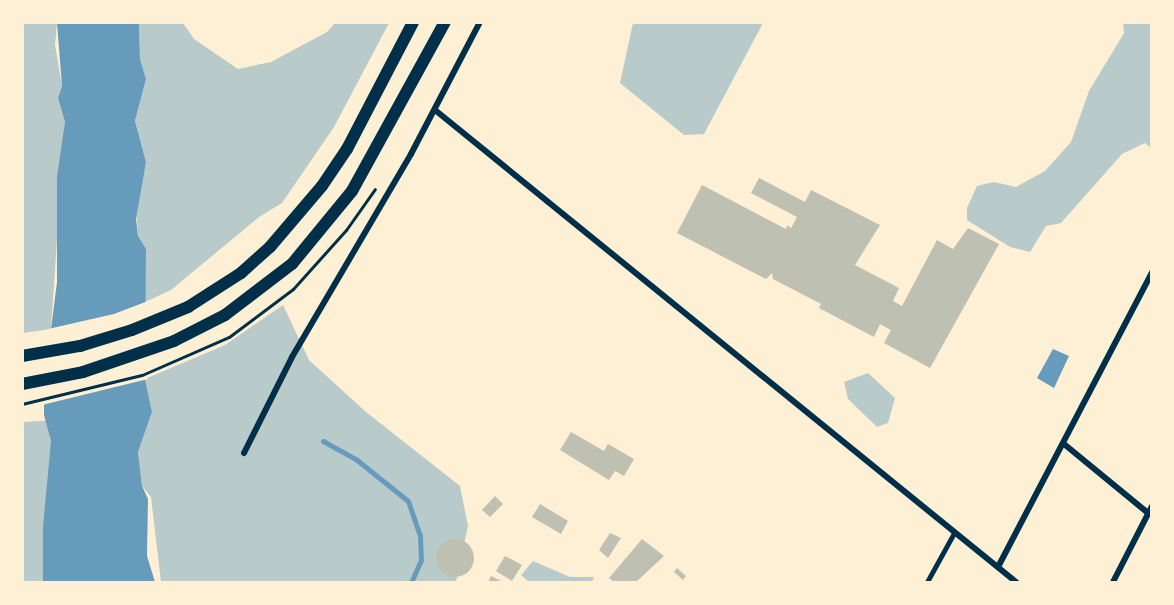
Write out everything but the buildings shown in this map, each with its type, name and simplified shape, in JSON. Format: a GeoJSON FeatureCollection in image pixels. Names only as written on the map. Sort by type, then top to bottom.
{"type":"FeatureCollection","features":[{"type":"Feature","properties":{"kind":"main road"},"geometry":{"type":"LineString","coordinates":[[22,356],[80,346],[174,314],[212,294],[241,273],[299,216],[347,149],[413,22]]}},
{"type":"Feature","properties":{"kind":"main road"},"geometry":{"type":"LineString","coordinates":[[22,384],[83,372],[174,341],[225,315],[258,293],[320,232],[352,191],[380,145],[445,22]]}},
{"type":"Feature","properties":{"kind":"street"},"geometry":{"type":"LineString","coordinates":[[244,453],[292,357],[435,110],[480,22]]}},
{"type":"Feature","properties":{"kind":"street"},"geometry":{"type":"LineString","coordinates":[[435,110],[1016,582]]}},
{"type":"Feature","properties":{"kind":"street"},"geometry":{"type":"LineString","coordinates":[[998,567],[1152,272]]}},
{"type":"Feature","properties":{"kind":"street"},"geometry":{"type":"LineString","coordinates":[[1064,444],[1148,513]]}},
{"type":"Feature","properties":{"kind":"street"},"geometry":{"type":"LineString","coordinates":[[1113,582],[1152,506]]}},
{"type":"Feature","properties":{"kind":"lane"},"geometry":{"type":"LineString","coordinates":[[927,582],[954,533]]}},
{"type":"Feature","properties":{"kind":"path"},"geometry":{"type":"LineString","coordinates":[[22,404],[121,382],[174,362]]}},
{"type":"Feature","properties":{"kind":"shaded area"},"geometry":{"type":"Polygon","coordinates":[[[22,23],[57,23],[55,45],[62,86],[58,98],[65,122],[51,329],[23,333],[22,23]]]}},
{"type":"Feature","properties":{"kind":"shaded area"},"geometry":{"type":"Polygon","coordinates":[[[139,23],[183,23],[194,39],[238,69],[271,62],[327,32],[335,23],[389,23],[334,127],[282,203],[259,217],[171,290],[145,302],[146,250],[138,236],[136,208],[146,162],[135,121],[146,79],[140,59],[139,23]]]}},
{"type":"Feature","properties":{"kind":"shaded area"},"geometry":{"type":"Polygon","coordinates":[[[633,23],[763,23],[704,134],[684,135],[620,83],[633,23]]]}},
{"type":"Feature","properties":{"kind":"shaded area"},"geometry":{"type":"Polygon","coordinates":[[[1123,23],[1151,23],[1151,148],[1145,143],[1122,154],[1061,223],[1046,226],[1030,252],[1010,247],[967,220],[967,208],[977,186],[994,182],[1016,187],[1045,171],[1071,142],[1089,91],[1124,33],[1123,23]]]}},
{"type":"Feature","properties":{"kind":"shaded area"},"geometry":{"type":"Polygon","coordinates":[[[283,305],[309,360],[366,412],[460,486],[468,526],[456,582],[161,582],[151,497],[142,486],[138,452],[152,412],[145,379],[225,345],[283,305]]]}},
{"type":"Feature","properties":{"kind":"shaded area"},"geometry":{"type":"Polygon","coordinates":[[[868,373],[895,398],[888,423],[877,427],[848,399],[844,382],[868,373]]]}},
{"type":"Feature","properties":{"kind":"shaded area"},"geometry":{"type":"Polygon","coordinates":[[[55,420],[50,582],[23,582],[23,422],[55,420]]]}},
{"type":"Feature","properties":{"kind":"shaded area"},"geometry":{"type":"Polygon","coordinates":[[[533,561],[570,577],[594,577],[592,582],[529,582],[521,575],[533,561]]]}},
{"type":"Feature","properties":{"kind":"water"},"geometry":{"type":"Polygon","coordinates":[[[57,23],[139,23],[140,59],[146,79],[135,121],[146,162],[136,219],[138,236],[146,249],[145,379],[152,412],[138,452],[142,486],[148,499],[147,556],[155,582],[43,582],[43,527],[51,441],[44,415],[44,385],[57,282],[57,177],[65,122],[58,98],[62,86],[57,23]]]}},
{"type":"Feature","properties":{"kind":"water"},"geometry":{"type":"Polygon","coordinates":[[[1053,349],[1069,356],[1054,388],[1037,378],[1053,349]]]}},
{"type":"Feature","properties":{"kind":"pier"},"geometry":{"type":"Polygon","coordinates":[[[148,301],[148,379],[42,405],[48,329],[114,314],[148,301]]]}},
{"type":"Feature","properties":{"kind":"waterway"},"geometry":{"type":"LineString","coordinates":[[323,441],[357,460],[408,501],[420,535],[421,560],[411,582]]}}]}
